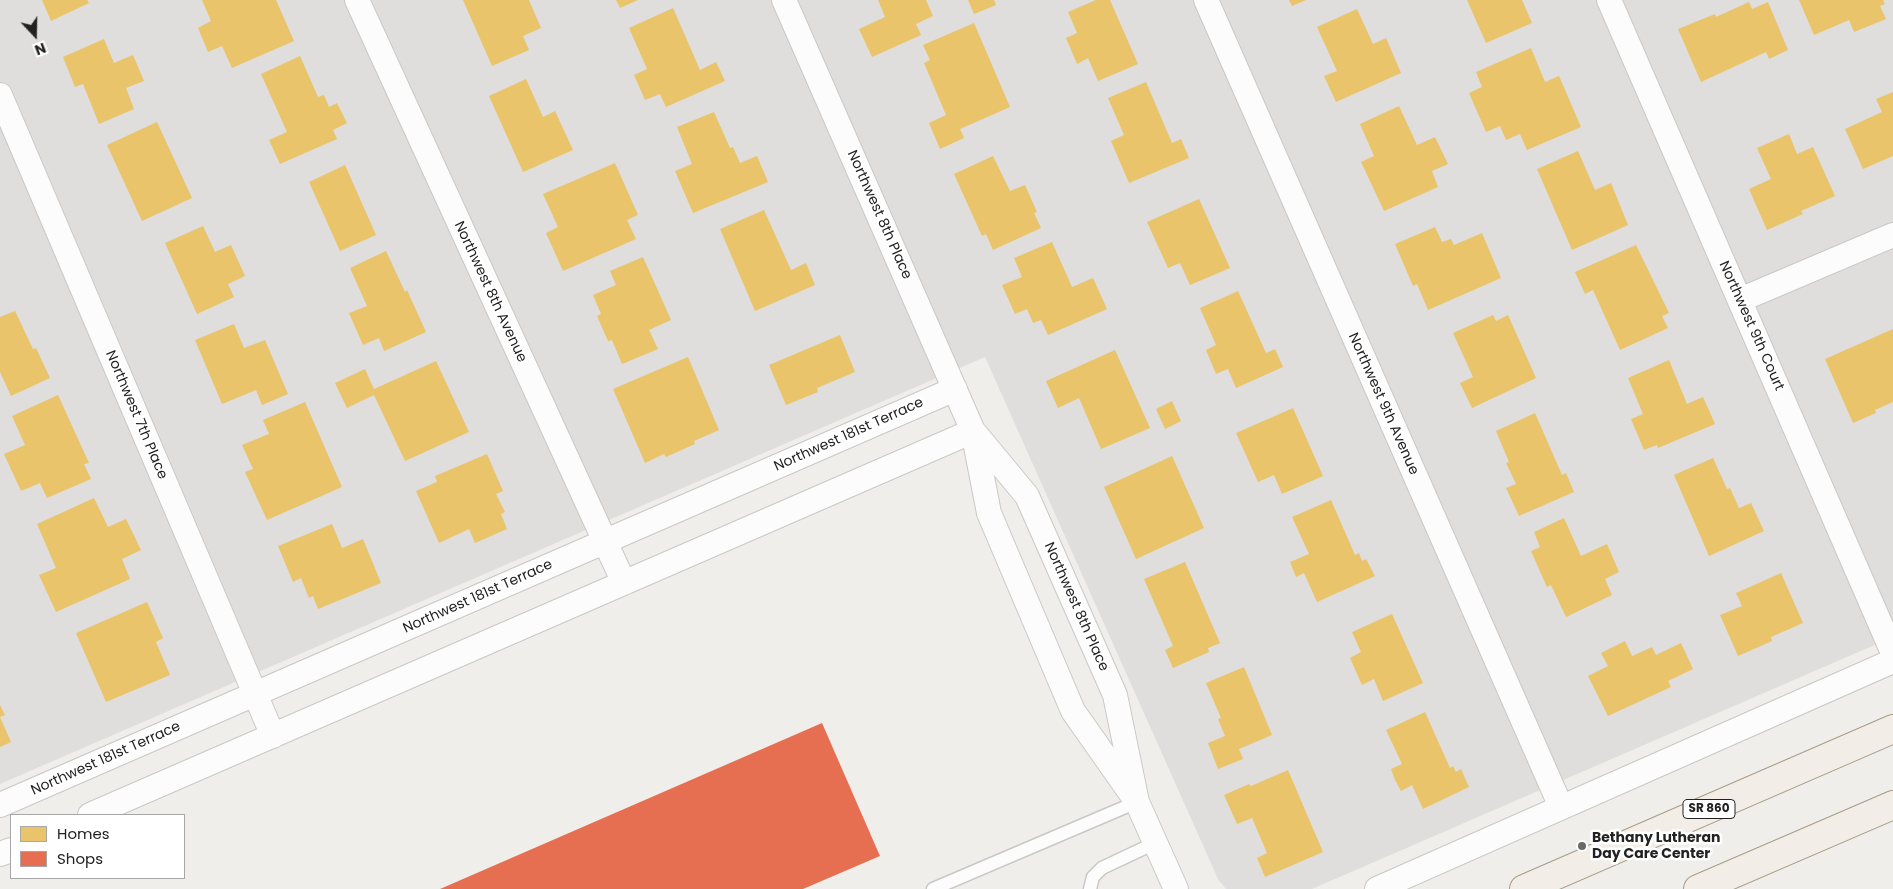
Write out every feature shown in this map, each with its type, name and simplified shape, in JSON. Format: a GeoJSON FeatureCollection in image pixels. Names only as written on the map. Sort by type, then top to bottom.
{"type":"FeatureCollection","features":[{"type":"Feature","properties":{"kind":"main road","name":"SR 860"},"geometry":{"type":"LineString","coordinates":[[1524,889],[1893,729]]}},
{"type":"Feature","properties":{"kind":"main road"},"geometry":{"type":"LineString","coordinates":[[1698,889],[1893,805]]}},
{"type":"Feature","properties":{"kind":"street","name":"Northwest 8th Avenue"},"geometry":{"type":"LineString","coordinates":[[357,0],[624,583]]}},
{"type":"Feature","properties":{"kind":"street","name":"Northwest 8th Place"},"geometry":{"type":"LineString","coordinates":[[784,0],[973,431],[989,513],[1073,711],[1138,802]]}},
{"type":"Feature","properties":{"kind":"street","name":"Northwest 9th Avenue"},"geometry":{"type":"LineString","coordinates":[[1206,0],[1561,807]]}},
{"type":"Feature","properties":{"kind":"street","name":"Northwest 9th Court"},"geometry":{"type":"LineString","coordinates":[[1609,0],[1893,653]]}},
{"type":"Feature","properties":{"kind":"street","name":"Northwest 7th Place"},"geometry":{"type":"LineString","coordinates":[[0,95],[273,736]]}},
{"type":"Feature","properties":{"kind":"street"},"geometry":{"type":"LineString","coordinates":[[1740,300],[1893,235]]}},
{"type":"Feature","properties":{"kind":"street","name":"Northwest 181st Terrace"},"geometry":{"type":"LineString","coordinates":[[0,805],[955,389]]}},
{"type":"Feature","properties":{"kind":"street","name":"Northwest 8th Place"},"geometry":{"type":"LineString","coordinates":[[973,431],[1027,496],[1115,695],[1138,802],[1176,889]]}},
{"type":"Feature","properties":{"kind":"street"},"geometry":{"type":"LineString","coordinates":[[92,814],[973,431]]}},
{"type":"Feature","properties":{"kind":"street"},"geometry":{"type":"LineString","coordinates":[[1377,889],[1893,661]]}},
{"type":"Feature","properties":{"kind":"lane"},"geometry":{"type":"LineString","coordinates":[[933,889],[1138,802]]}},
{"type":"Feature","properties":{"kind":"lane"},"geometry":{"type":"LineString","coordinates":[[1090,889],[1093,877],[1102,868],[1155,843]]}},
{"type":"Feature","properties":{"kind":"shaded area"},"geometry":{"type":"Polygon","coordinates":[[[0,0],[1893,0],[1893,637],[1312,889],[1226,889],[1218,879],[985,357],[0,784],[0,0]]]}},
{"type":"Feature","properties":{"kind":"building: Homes"},"geometry":{"type":"Polygon","coordinates":[[[42,0],[87,0],[89,3],[51,21],[42,0]]]}},
{"type":"Feature","properties":{"kind":"building: Homes"},"geometry":{"type":"Polygon","coordinates":[[[202,0],[276,0],[294,41],[232,68],[222,46],[208,52],[198,28],[211,21],[202,0]]]}},
{"type":"Feature","properties":{"kind":"building: Homes"},"geometry":{"type":"Polygon","coordinates":[[[463,0],[529,0],[541,28],[523,36],[529,50],[492,66],[463,0]]]}},
{"type":"Feature","properties":{"kind":"building: Homes"},"geometry":{"type":"Polygon","coordinates":[[[616,0],[638,0],[620,8],[616,0]]]}},
{"type":"Feature","properties":{"kind":"building: Homes"},"geometry":{"type":"Polygon","coordinates":[[[878,0],[926,0],[933,16],[916,24],[921,35],[872,57],[859,29],[885,17],[878,0]]]}},
{"type":"Feature","properties":{"kind":"building: Homes"},"geometry":{"type":"Polygon","coordinates":[[[968,0],[994,0],[996,5],[974,14],[968,0]]]}},
{"type":"Feature","properties":{"kind":"building: Homes"},"geometry":{"type":"Polygon","coordinates":[[[1096,0],[1110,0],[1138,64],[1098,81],[1088,58],[1077,64],[1066,38],[1077,33],[1068,12],[1096,0]]]}},
{"type":"Feature","properties":{"kind":"building: Homes"},"geometry":{"type":"Polygon","coordinates":[[[1289,0],[1306,0],[1292,6],[1289,0]]]}},
{"type":"Feature","properties":{"kind":"building: Homes"},"geometry":{"type":"Polygon","coordinates":[[[1467,0],[1522,0],[1532,23],[1486,43],[1467,0]]]}},
{"type":"Feature","properties":{"kind":"building: Homes"},"geometry":{"type":"Polygon","coordinates":[[[1799,0],[1883,0],[1885,4],[1880,6],[1886,19],[1854,32],[1849,20],[1814,35],[1799,0]]]}},
{"type":"Feature","properties":{"kind":"building: Homes"},"geometry":{"type":"Polygon","coordinates":[[[1749,2],[1752,9],[1768,2],[1788,50],[1769,59],[1766,52],[1701,82],[1678,29],[1715,14],[1716,17],[1749,2]]]}},
{"type":"Feature","properties":{"kind":"building: Homes"},"geometry":{"type":"Polygon","coordinates":[[[673,8],[700,70],[716,62],[725,81],[666,107],[660,94],[645,100],[634,75],[647,69],[629,28],[673,8]]]}},
{"type":"Feature","properties":{"kind":"building: Homes"},"geometry":{"type":"Polygon","coordinates":[[[1357,9],[1373,44],[1386,38],[1401,73],[1336,102],[1324,76],[1337,71],[1317,27],[1357,9]]]}},
{"type":"Feature","properties":{"kind":"building: Homes"},"geometry":{"type":"Polygon","coordinates":[[[974,23],[1010,107],[960,129],[964,138],[940,149],[929,123],[946,115],[924,63],[930,60],[923,45],[974,23]]]}},
{"type":"Feature","properties":{"kind":"building: Homes"},"geometry":{"type":"Polygon","coordinates":[[[104,39],[114,63],[133,55],[144,81],[126,88],[134,109],[99,124],[83,84],[75,87],[63,57],[104,39]]]}},
{"type":"Feature","properties":{"kind":"building: Homes"},"geometry":{"type":"Polygon","coordinates":[[[1531,48],[1545,82],[1559,76],[1581,127],[1527,150],[1520,134],[1506,140],[1500,126],[1486,132],[1469,93],[1482,87],[1476,72],[1531,48]]]}},
{"type":"Feature","properties":{"kind":"building: Homes"},"geometry":{"type":"Polygon","coordinates":[[[300,56],[318,97],[324,95],[329,107],[337,103],[347,123],[333,130],[337,139],[280,164],[269,140],[287,132],[261,74],[300,56]]]}},
{"type":"Feature","properties":{"kind":"building: Homes"},"geometry":{"type":"Polygon","coordinates":[[[526,79],[543,117],[555,111],[573,150],[523,172],[489,96],[526,79]]]}},
{"type":"Feature","properties":{"kind":"building: Homes"},"geometry":{"type":"Polygon","coordinates":[[[1146,82],[1172,143],[1181,139],[1189,158],[1129,183],[1111,141],[1124,135],[1108,98],[1146,82]]]}},
{"type":"Feature","properties":{"kind":"building: Homes"},"geometry":{"type":"Polygon","coordinates":[[[1893,92],[1893,156],[1863,169],[1845,129],[1882,112],[1876,99],[1893,92]]]}},
{"type":"Feature","properties":{"kind":"building: Homes"},"geometry":{"type":"Polygon","coordinates":[[[1399,106],[1417,145],[1435,137],[1448,164],[1432,171],[1438,187],[1384,211],[1361,162],[1374,156],[1360,124],[1399,106]]]}},
{"type":"Feature","properties":{"kind":"building: Homes"},"geometry":{"type":"Polygon","coordinates":[[[714,112],[730,148],[733,147],[740,163],[757,156],[768,182],[693,213],[675,171],[692,164],[677,127],[714,112]]]}},
{"type":"Feature","properties":{"kind":"building: Homes"},"geometry":{"type":"Polygon","coordinates":[[[157,122],[192,198],[142,221],[107,145],[157,122]]]}},
{"type":"Feature","properties":{"kind":"building: Homes"},"geometry":{"type":"Polygon","coordinates":[[[1789,134],[1797,154],[1813,147],[1835,196],[1801,211],[1803,214],[1767,230],[1749,189],[1771,179],[1757,148],[1789,134]]]}},
{"type":"Feature","properties":{"kind":"building: Homes"},"geometry":{"type":"Polygon","coordinates":[[[1578,151],[1595,190],[1611,183],[1628,225],[1572,250],[1537,169],[1578,151]]]}},
{"type":"Feature","properties":{"kind":"building: Homes"},"geometry":{"type":"Polygon","coordinates":[[[993,156],[1010,191],[1025,185],[1037,212],[1034,213],[1041,228],[993,250],[986,234],[982,236],[954,174],[993,156]]]}},
{"type":"Feature","properties":{"kind":"building: Homes"},"geometry":{"type":"Polygon","coordinates":[[[615,163],[638,215],[627,220],[636,239],[563,271],[546,233],[558,227],[543,194],[615,163]]]}},
{"type":"Feature","properties":{"kind":"building: Homes"},"geometry":{"type":"Polygon","coordinates":[[[345,165],[376,235],[340,251],[309,182],[345,165]]]}},
{"type":"Feature","properties":{"kind":"building: Homes"},"geometry":{"type":"Polygon","coordinates":[[[1199,199],[1230,268],[1190,285],[1180,263],[1168,268],[1147,222],[1199,199]]]}},
{"type":"Feature","properties":{"kind":"building: Homes"},"geometry":{"type":"Polygon","coordinates":[[[764,210],[791,270],[806,263],[815,285],[755,311],[720,229],[764,210]]]}},
{"type":"Feature","properties":{"kind":"building: Homes"},"geometry":{"type":"Polygon","coordinates":[[[203,226],[215,252],[231,245],[245,276],[228,284],[234,297],[197,314],[165,243],[203,226]]]}},
{"type":"Feature","properties":{"kind":"building: Homes"},"geometry":{"type":"Polygon","coordinates":[[[1435,227],[1442,242],[1451,239],[1454,245],[1482,233],[1501,278],[1428,310],[1417,284],[1413,286],[1395,244],[1435,227]]]}},
{"type":"Feature","properties":{"kind":"building: Homes"},"geometry":{"type":"Polygon","coordinates":[[[1052,242],[1072,287],[1093,278],[1107,309],[1048,335],[1041,320],[1033,323],[1027,309],[1015,314],[1002,285],[1022,277],[1014,258],[1052,242]]]}},
{"type":"Feature","properties":{"kind":"building: Homes"},"geometry":{"type":"Polygon","coordinates":[[[1636,245],[1669,313],[1662,316],[1668,328],[1620,350],[1593,290],[1585,294],[1575,272],[1636,245]]]}},
{"type":"Feature","properties":{"kind":"building: Homes"},"geometry":{"type":"Polygon","coordinates":[[[386,251],[405,292],[407,290],[426,332],[384,351],[379,338],[363,345],[349,313],[367,306],[350,268],[386,251]]]}},
{"type":"Feature","properties":{"kind":"building: Homes"},"geometry":{"type":"Polygon","coordinates":[[[643,257],[671,320],[649,330],[658,349],[622,364],[612,340],[608,341],[597,316],[601,314],[593,295],[616,285],[610,271],[643,257]]]}},
{"type":"Feature","properties":{"kind":"building: Homes"},"geometry":{"type":"Polygon","coordinates":[[[1238,291],[1266,353],[1275,349],[1283,367],[1236,388],[1228,369],[1216,374],[1206,350],[1216,345],[1200,308],[1238,291]]]}},
{"type":"Feature","properties":{"kind":"building: Homes"},"geometry":{"type":"Polygon","coordinates":[[[15,311],[33,349],[36,348],[50,378],[11,396],[0,372],[0,317],[15,311]]]}},
{"type":"Feature","properties":{"kind":"building: Homes"},"geometry":{"type":"Polygon","coordinates":[[[1493,315],[1496,321],[1508,315],[1536,378],[1472,408],[1460,383],[1473,377],[1453,333],[1493,315]]]}},
{"type":"Feature","properties":{"kind":"building: Homes"},"geometry":{"type":"Polygon","coordinates":[[[234,324],[244,348],[265,340],[288,394],[262,405],[256,390],[222,404],[195,340],[234,324]]]}},
{"type":"Feature","properties":{"kind":"building: Homes"},"geometry":{"type":"Polygon","coordinates":[[[1893,329],[1893,402],[1875,410],[1876,413],[1853,423],[1825,359],[1893,329]]]}},
{"type":"Feature","properties":{"kind":"building: Homes"},"geometry":{"type":"Polygon","coordinates":[[[840,335],[855,372],[817,388],[818,392],[786,405],[769,365],[840,335]]]}},
{"type":"Feature","properties":{"kind":"building: Homes"},"geometry":{"type":"Polygon","coordinates":[[[1115,350],[1150,428],[1101,449],[1079,398],[1058,408],[1046,381],[1115,350]]]}},
{"type":"Feature","properties":{"kind":"building: Homes"},"geometry":{"type":"Polygon","coordinates":[[[688,357],[719,430],[694,441],[695,444],[666,457],[664,454],[645,463],[613,389],[688,357]]]}},
{"type":"Feature","properties":{"kind":"building: Homes"},"geometry":{"type":"Polygon","coordinates":[[[1669,360],[1687,404],[1703,397],[1715,424],[1658,448],[1657,445],[1644,450],[1631,419],[1643,414],[1628,378],[1669,360]]]}},
{"type":"Feature","properties":{"kind":"building: Homes"},"geometry":{"type":"Polygon","coordinates":[[[436,361],[469,432],[405,461],[374,395],[347,408],[335,383],[365,369],[374,389],[436,361]]]}},
{"type":"Feature","properties":{"kind":"building: Homes"},"geometry":{"type":"Polygon","coordinates":[[[58,395],[89,463],[84,464],[91,479],[47,498],[40,483],[21,491],[4,454],[25,445],[12,416],[58,395]]]}},
{"type":"Feature","properties":{"kind":"building: Homes"},"geometry":{"type":"Polygon","coordinates":[[[1172,401],[1181,421],[1165,429],[1156,409],[1172,401]]]}},
{"type":"Feature","properties":{"kind":"building: Homes"},"geometry":{"type":"Polygon","coordinates":[[[305,402],[342,487],[267,520],[245,472],[253,469],[242,445],[269,434],[263,420],[305,402]]]}},
{"type":"Feature","properties":{"kind":"building: Homes"},"geometry":{"type":"Polygon","coordinates":[[[1293,408],[1323,476],[1282,494],[1274,475],[1258,482],[1236,433],[1293,408]]]}},
{"type":"Feature","properties":{"kind":"building: Homes"},"geometry":{"type":"Polygon","coordinates":[[[1535,413],[1562,475],[1566,473],[1574,492],[1519,516],[1506,488],[1516,484],[1506,463],[1509,462],[1496,431],[1535,413]]]}},
{"type":"Feature","properties":{"kind":"building: Homes"},"geometry":{"type":"Polygon","coordinates":[[[487,454],[503,491],[496,494],[505,512],[501,514],[507,529],[475,543],[469,529],[439,543],[416,491],[437,482],[435,476],[487,454]]]}},
{"type":"Feature","properties":{"kind":"building: Homes"},"geometry":{"type":"Polygon","coordinates":[[[1172,456],[1204,528],[1136,559],[1104,487],[1172,456]]]}},
{"type":"Feature","properties":{"kind":"building: Homes"},"geometry":{"type":"Polygon","coordinates":[[[1713,458],[1727,489],[1730,488],[1739,508],[1751,503],[1764,531],[1709,556],[1674,475],[1713,458]]]}},
{"type":"Feature","properties":{"kind":"building: Homes"},"geometry":{"type":"Polygon","coordinates":[[[94,498],[108,527],[126,519],[141,550],[122,559],[130,579],[56,612],[39,575],[56,568],[37,524],[94,498]]]}},
{"type":"Feature","properties":{"kind":"building: Homes"},"geometry":{"type":"Polygon","coordinates":[[[1331,500],[1355,555],[1359,553],[1362,561],[1366,559],[1375,576],[1317,602],[1304,573],[1296,577],[1290,562],[1309,554],[1292,517],[1331,500]]]}},
{"type":"Feature","properties":{"kind":"building: Homes"},"geometry":{"type":"Polygon","coordinates":[[[1564,518],[1581,556],[1607,544],[1619,572],[1605,579],[1612,595],[1566,617],[1551,585],[1547,587],[1531,551],[1540,547],[1534,532],[1564,518]]]}},
{"type":"Feature","properties":{"kind":"building: Homes"},"geometry":{"type":"Polygon","coordinates":[[[332,524],[342,548],[363,539],[381,583],[318,609],[313,596],[309,598],[301,578],[293,582],[278,546],[332,524]]]}},
{"type":"Feature","properties":{"kind":"building: Homes"},"geometry":{"type":"Polygon","coordinates":[[[1185,562],[1220,643],[1208,648],[1209,652],[1173,668],[1165,650],[1173,646],[1144,579],[1185,562]]]}},
{"type":"Feature","properties":{"kind":"building: Homes"},"geometry":{"type":"Polygon","coordinates":[[[1781,573],[1803,623],[1771,637],[1772,641],[1738,656],[1720,615],[1742,606],[1736,593],[1781,573]]]}},
{"type":"Feature","properties":{"kind":"building: Homes"},"geometry":{"type":"Polygon","coordinates":[[[147,602],[163,638],[156,642],[170,675],[106,702],[76,633],[147,602]]]}},
{"type":"Feature","properties":{"kind":"building: Homes"},"geometry":{"type":"Polygon","coordinates":[[[1392,614],[1423,683],[1383,701],[1374,679],[1362,685],[1350,658],[1361,652],[1352,632],[1392,614]]]}},
{"type":"Feature","properties":{"kind":"building: Homes"},"geometry":{"type":"Polygon","coordinates":[[[1625,641],[1632,656],[1652,647],[1656,655],[1681,643],[1693,669],[1668,681],[1671,687],[1608,716],[1588,676],[1608,666],[1601,653],[1625,641]]]}},
{"type":"Feature","properties":{"kind":"building: Homes"},"geometry":{"type":"Polygon","coordinates":[[[1244,667],[1272,735],[1239,749],[1243,759],[1218,769],[1208,743],[1225,736],[1218,719],[1221,718],[1206,683],[1244,667]]]}},
{"type":"Feature","properties":{"kind":"building: Homes"},"geometry":{"type":"Polygon","coordinates":[[[0,705],[5,715],[0,717],[0,705]]]}},
{"type":"Feature","properties":{"kind":"building: Homes"},"geometry":{"type":"Polygon","coordinates":[[[1425,712],[1450,768],[1453,766],[1456,772],[1461,769],[1469,787],[1423,809],[1412,785],[1401,791],[1395,780],[1391,769],[1402,764],[1386,730],[1425,712]]]}},
{"type":"Feature","properties":{"kind":"building: Homes"},"geometry":{"type":"Polygon","coordinates":[[[0,717],[11,742],[0,747],[0,717]]]}},
{"type":"Feature","properties":{"kind":"building: Homes"},"geometry":{"type":"Polygon","coordinates":[[[1288,770],[1323,852],[1265,877],[1257,858],[1267,853],[1252,818],[1237,824],[1224,795],[1288,770]]]}},
{"type":"Feature","properties":{"kind":"building: Shops"},"geometry":{"type":"Polygon","coordinates":[[[822,723],[880,856],[803,889],[440,889],[822,723]]]}},
{"type":"Feature","properties":{"kind":"place","name":"Bethany Lutheran Day Care Center"},"geometry":{"type":"Point","coordinates":[1582,846]}}]}
